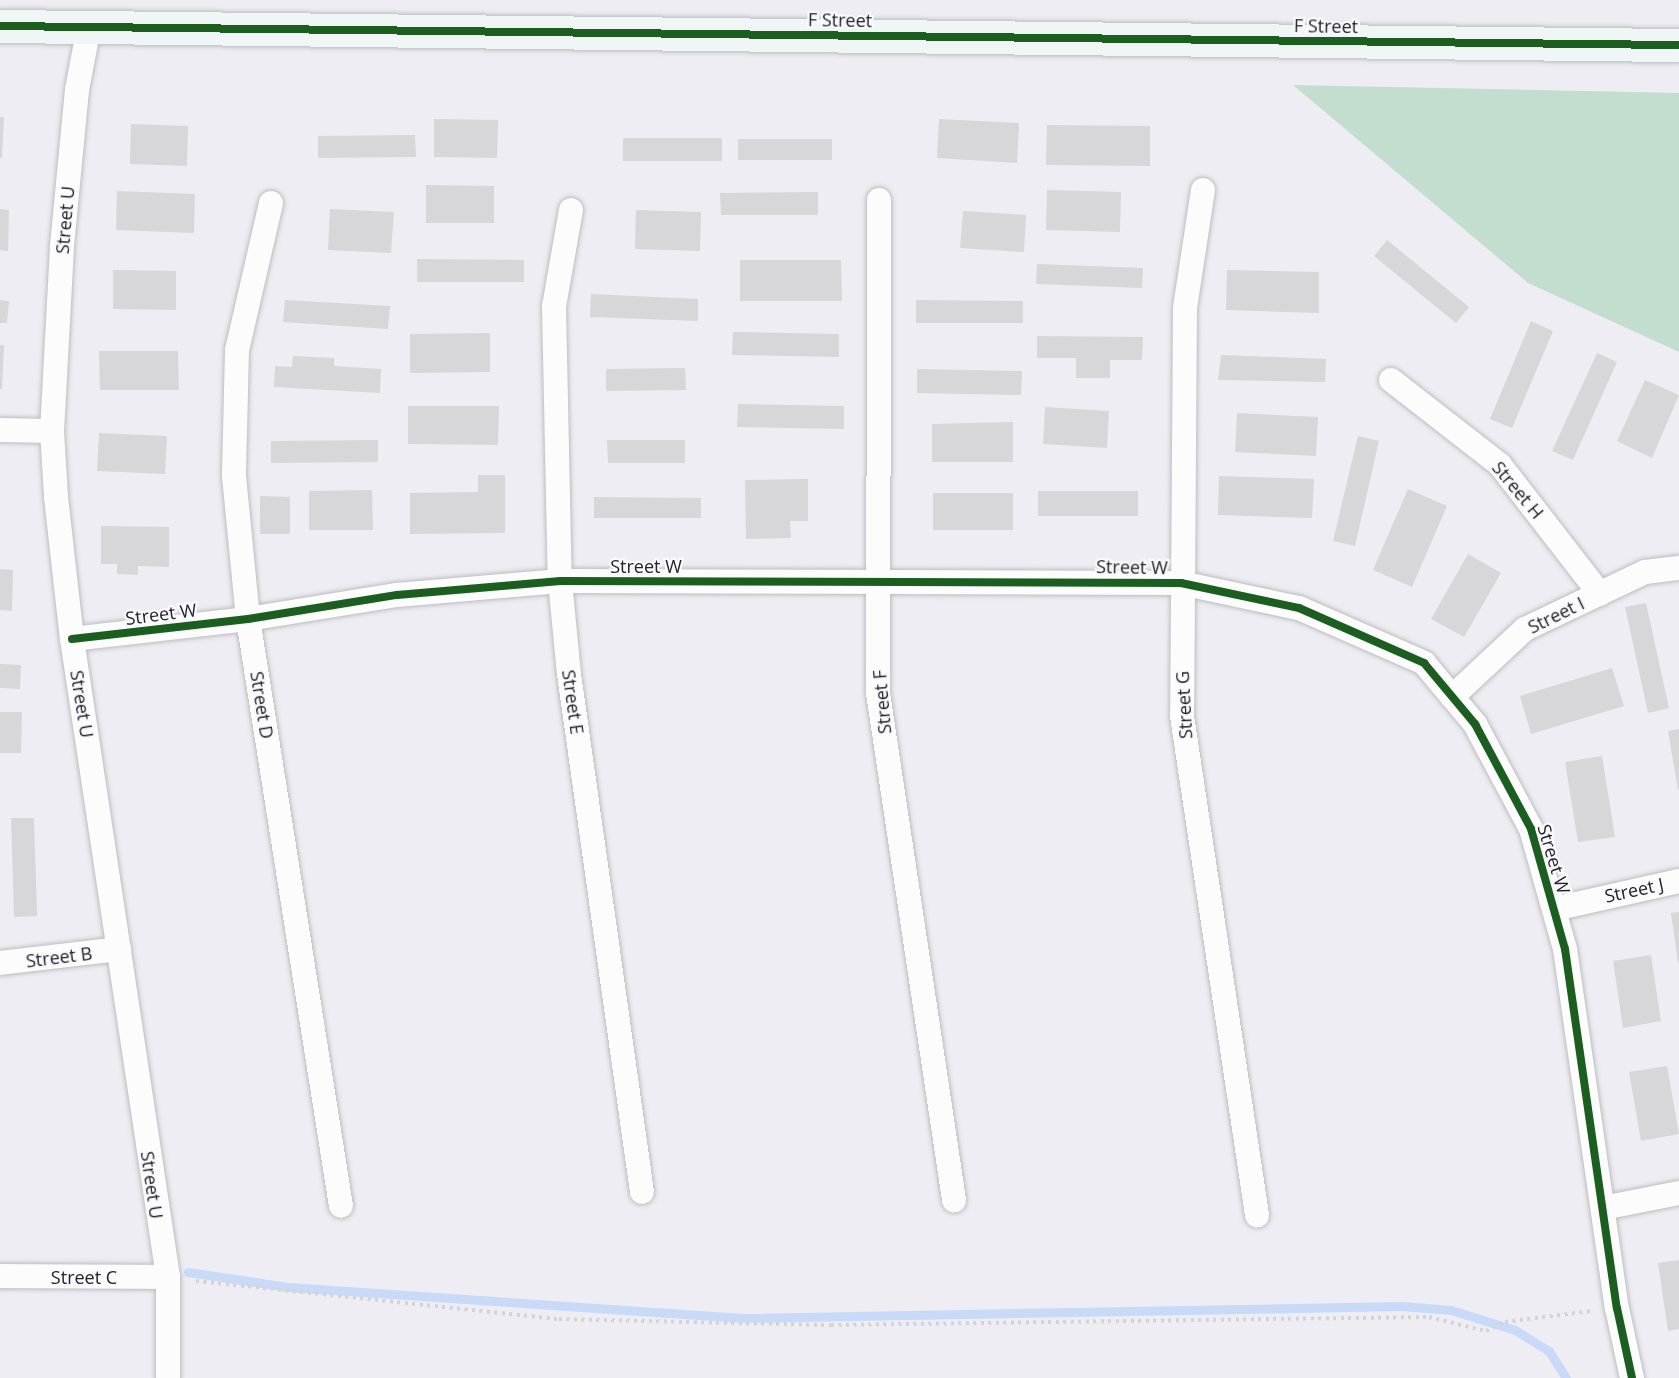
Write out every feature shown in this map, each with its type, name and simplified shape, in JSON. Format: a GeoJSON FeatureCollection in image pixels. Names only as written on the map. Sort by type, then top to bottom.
{"type":"FeatureCollection","features":[{"type":"Feature","properties":{"kind":"street","name":"F Street"},"geometry":{"type":"LineString","coordinates":[[0,26],[1679,45]]}},
{"type":"Feature","properties":{"kind":"street","name":"Street U"},"geometry":{"type":"LineString","coordinates":[[89,27],[76,90],[62,247],[52,431],[72,639],[168,1277],[168,1378]]}},
{"type":"Feature","properties":{"kind":"street","name":"Street G"},"geometry":{"type":"LineString","coordinates":[[1203,190],[1185,308],[1181,583],[1182,716],[1257,1215]]}},
{"type":"Feature","properties":{"kind":"street","name":"Street F"},"geometry":{"type":"LineString","coordinates":[[879,200],[882,579],[878,693],[954,1200]]}},
{"type":"Feature","properties":{"kind":"street","name":"Street D"},"geometry":{"type":"LineString","coordinates":[[271,202],[237,350],[233,419],[248,619],[341,1206]]}},
{"type":"Feature","properties":{"kind":"street","name":"Street E"},"geometry":{"type":"LineString","coordinates":[[571,210],[554,306],[560,581],[570,685],[642,1192]]}},
{"type":"Feature","properties":{"kind":"street","name":"Street H"},"geometry":{"type":"LineString","coordinates":[[1391,380],[1500,465],[1600,594]]}},
{"type":"Feature","properties":{"kind":"street"},"geometry":{"type":"LineString","coordinates":[[0,430],[52,431]]}},
{"type":"Feature","properties":{"kind":"street","name":"Street I"},"geometry":{"type":"LineString","coordinates":[[1452,697],[1525,629],[1645,572],[1679,568]]}},
{"type":"Feature","properties":{"kind":"street","name":"Street W"},"geometry":{"type":"LineString","coordinates":[[72,639],[248,619],[397,595],[560,581],[882,579],[1181,583],[1299,608],[1424,663],[1475,724],[1531,829],[1565,949],[1617,1308],[1632,1378]]}},
{"type":"Feature","properties":{"kind":"street","name":"Street J"},"geometry":{"type":"LineString","coordinates":[[1554,909],[1679,881]]}},
{"type":"Feature","properties":{"kind":"street","name":"Street B"},"geometry":{"type":"LineString","coordinates":[[0,963],[119,950]]}},
{"type":"Feature","properties":{"kind":"street"},"geometry":{"type":"LineString","coordinates":[[1603,1208],[1679,1193]]}},
{"type":"Feature","properties":{"kind":"street","name":"Street C"},"geometry":{"type":"LineString","coordinates":[[0,1276],[168,1277]]}},
{"type":"Feature","properties":{"kind":"path"},"geometry":{"type":"LineString","coordinates":[[168,1277],[558,1319],[831,1325],[1429,1317],[1493,1330],[1505,1322],[1617,1308]]}},
{"type":"Feature","properties":{"kind":"green space"},"geometry":{"type":"Polygon","coordinates":[[[1293,85],[1679,93],[1679,352],[1528,283],[1293,85]]]}},
{"type":"Feature","properties":{"kind":"building"},"geometry":{"type":"Polygon","coordinates":[[[0,117],[4,117],[2,158],[0,158],[0,117]]]}},
{"type":"Feature","properties":{"kind":"building"},"geometry":{"type":"Polygon","coordinates":[[[434,119],[498,120],[497,158],[434,157],[434,119]]]}},
{"type":"Feature","properties":{"kind":"building"},"geometry":{"type":"Polygon","coordinates":[[[939,119],[1019,123],[1017,163],[937,158],[939,119]]]}},
{"type":"Feature","properties":{"kind":"building"},"geometry":{"type":"Polygon","coordinates":[[[131,124],[188,126],[187,166],[130,164],[131,124]]]}},
{"type":"Feature","properties":{"kind":"building"},"geometry":{"type":"Polygon","coordinates":[[[1047,125],[1150,126],[1150,166],[1046,165],[1047,125]]]}},
{"type":"Feature","properties":{"kind":"building"},"geometry":{"type":"Polygon","coordinates":[[[415,135],[416,157],[318,158],[318,136],[415,135]]]}},
{"type":"Feature","properties":{"kind":"building"},"geometry":{"type":"Polygon","coordinates":[[[623,138],[722,138],[722,161],[623,161],[623,138]]]}},
{"type":"Feature","properties":{"kind":"building"},"geometry":{"type":"Polygon","coordinates":[[[738,139],[832,139],[832,160],[738,160],[738,139]]]}},
{"type":"Feature","properties":{"kind":"building"},"geometry":{"type":"Polygon","coordinates":[[[426,185],[494,186],[494,223],[426,223],[426,185]]]}},
{"type":"Feature","properties":{"kind":"building"},"geometry":{"type":"Polygon","coordinates":[[[1047,190],[1121,192],[1120,232],[1046,230],[1047,190]]]}},
{"type":"Feature","properties":{"kind":"building"},"geometry":{"type":"Polygon","coordinates":[[[117,191],[195,194],[194,233],[116,230],[117,191]]]}},
{"type":"Feature","properties":{"kind":"building"},"geometry":{"type":"Polygon","coordinates":[[[818,192],[818,215],[721,215],[720,193],[818,192]]]}},
{"type":"Feature","properties":{"kind":"building"},"geometry":{"type":"Polygon","coordinates":[[[0,209],[9,210],[8,251],[0,250],[0,209]]]}},
{"type":"Feature","properties":{"kind":"building"},"geometry":{"type":"Polygon","coordinates":[[[330,209],[394,212],[391,253],[328,250],[330,209]]]}},
{"type":"Feature","properties":{"kind":"building"},"geometry":{"type":"Polygon","coordinates":[[[636,210],[701,212],[700,251],[635,249],[636,210]]]}},
{"type":"Feature","properties":{"kind":"building"},"geometry":{"type":"Polygon","coordinates":[[[963,211],[1026,215],[1024,252],[960,248],[963,211]]]}},
{"type":"Feature","properties":{"kind":"building"},"geometry":{"type":"Polygon","coordinates":[[[1387,240],[1469,307],[1456,323],[1374,256],[1387,240]]]}},
{"type":"Feature","properties":{"kind":"building"},"geometry":{"type":"Polygon","coordinates":[[[417,259],[524,260],[524,282],[417,282],[417,259]]]}},
{"type":"Feature","properties":{"kind":"building"},"geometry":{"type":"Polygon","coordinates":[[[740,260],[841,260],[842,301],[740,301],[740,260]]]}},
{"type":"Feature","properties":{"kind":"building"},"geometry":{"type":"Polygon","coordinates":[[[1037,264],[1143,268],[1142,288],[1036,284],[1037,264]]]}},
{"type":"Feature","properties":{"kind":"building"},"geometry":{"type":"Polygon","coordinates":[[[113,270],[176,271],[176,310],[113,309],[113,270]]]}},
{"type":"Feature","properties":{"kind":"building"},"geometry":{"type":"Polygon","coordinates":[[[1227,270],[1319,272],[1319,313],[1226,310],[1227,270]]]}},
{"type":"Feature","properties":{"kind":"building"},"geometry":{"type":"Polygon","coordinates":[[[591,294],[698,299],[698,321],[590,317],[591,294]]]}},
{"type":"Feature","properties":{"kind":"building"},"geometry":{"type":"Polygon","coordinates":[[[0,300],[9,301],[7,323],[0,323],[0,300]]]}},
{"type":"Feature","properties":{"kind":"building"},"geometry":{"type":"Polygon","coordinates":[[[285,300],[390,306],[388,329],[283,322],[285,300]]]}},
{"type":"Feature","properties":{"kind":"building"},"geometry":{"type":"Polygon","coordinates":[[[916,300],[1023,301],[1023,323],[916,323],[916,300]]]}},
{"type":"Feature","properties":{"kind":"building"},"geometry":{"type":"Polygon","coordinates":[[[1531,321],[1553,331],[1512,428],[1490,419],[1531,321]]]}},
{"type":"Feature","properties":{"kind":"building"},"geometry":{"type":"Polygon","coordinates":[[[733,332],[839,334],[839,357],[732,355],[733,332]]]}},
{"type":"Feature","properties":{"kind":"building"},"geometry":{"type":"Polygon","coordinates":[[[490,333],[490,372],[410,373],[410,334],[490,333]]]}},
{"type":"Feature","properties":{"kind":"building"},"geometry":{"type":"Polygon","coordinates":[[[1037,336],[1143,337],[1142,360],[1110,360],[1110,378],[1076,378],[1076,358],[1037,358],[1037,336]]]}},
{"type":"Feature","properties":{"kind":"building"},"geometry":{"type":"Polygon","coordinates":[[[0,345],[4,345],[2,389],[0,389],[0,345]]]}},
{"type":"Feature","properties":{"kind":"building"},"geometry":{"type":"Polygon","coordinates":[[[99,351],[178,351],[179,390],[100,390],[99,351]]]}},
{"type":"Feature","properties":{"kind":"building"},"geometry":{"type":"Polygon","coordinates":[[[1597,353],[1617,362],[1573,460],[1552,451],[1597,353]]]}},
{"type":"Feature","properties":{"kind":"building"},"geometry":{"type":"Polygon","coordinates":[[[1221,355],[1326,359],[1325,382],[1218,380],[1221,355]]]}},
{"type":"Feature","properties":{"kind":"building"},"geometry":{"type":"Polygon","coordinates":[[[293,356],[334,358],[334,366],[381,369],[380,393],[274,387],[275,366],[292,367],[293,356]]]}},
{"type":"Feature","properties":{"kind":"building"},"geometry":{"type":"Polygon","coordinates":[[[685,368],[686,390],[606,391],[606,369],[685,368]]]}},
{"type":"Feature","properties":{"kind":"building"},"geometry":{"type":"Polygon","coordinates":[[[917,369],[1022,371],[1021,395],[917,393],[917,369]]]}},
{"type":"Feature","properties":{"kind":"building"},"geometry":{"type":"Polygon","coordinates":[[[1645,380],[1679,395],[1652,458],[1617,441],[1645,380]]]}},
{"type":"Feature","properties":{"kind":"building"},"geometry":{"type":"Polygon","coordinates":[[[738,404],[844,406],[844,429],[737,427],[738,404]]]}},
{"type":"Feature","properties":{"kind":"building"},"geometry":{"type":"Polygon","coordinates":[[[408,406],[499,406],[498,445],[408,444],[408,406]]]}},
{"type":"Feature","properties":{"kind":"building"},"geometry":{"type":"Polygon","coordinates":[[[1045,407],[1109,411],[1107,448],[1043,444],[1045,407]]]}},
{"type":"Feature","properties":{"kind":"building"},"geometry":{"type":"Polygon","coordinates":[[[1237,413],[1318,417],[1316,456],[1235,452],[1237,413]]]}},
{"type":"Feature","properties":{"kind":"building"},"geometry":{"type":"Polygon","coordinates":[[[1013,422],[1013,462],[932,462],[932,424],[1013,422]]]}},
{"type":"Feature","properties":{"kind":"building"},"geometry":{"type":"Polygon","coordinates":[[[99,433],[167,436],[165,474],[97,471],[99,433]]]}},
{"type":"Feature","properties":{"kind":"building"},"geometry":{"type":"Polygon","coordinates":[[[1358,436],[1379,441],[1355,546],[1333,541],[1358,436]]]}},
{"type":"Feature","properties":{"kind":"building"},"geometry":{"type":"Polygon","coordinates":[[[378,440],[378,462],[271,463],[271,441],[378,440]]]}},
{"type":"Feature","properties":{"kind":"building"},"geometry":{"type":"Polygon","coordinates":[[[607,440],[685,440],[685,463],[608,463],[607,440]]]}},
{"type":"Feature","properties":{"kind":"building"},"geometry":{"type":"Polygon","coordinates":[[[478,475],[505,475],[505,533],[410,534],[410,493],[478,492],[478,475]]]}},
{"type":"Feature","properties":{"kind":"building"},"geometry":{"type":"Polygon","coordinates":[[[1219,476],[1314,479],[1312,518],[1218,515],[1219,476]]]}},
{"type":"Feature","properties":{"kind":"building"},"geometry":{"type":"Polygon","coordinates":[[[808,479],[808,521],[790,521],[791,538],[746,539],[745,480],[808,479]]]}},
{"type":"Feature","properties":{"kind":"building"},"geometry":{"type":"Polygon","coordinates":[[[1408,489],[1447,506],[1412,587],[1373,570],[1408,489]]]}},
{"type":"Feature","properties":{"kind":"building"},"geometry":{"type":"Polygon","coordinates":[[[372,490],[373,530],[309,530],[309,491],[372,490]]]}},
{"type":"Feature","properties":{"kind":"building"},"geometry":{"type":"Polygon","coordinates":[[[1038,491],[1138,491],[1138,516],[1038,516],[1038,491]]]}},
{"type":"Feature","properties":{"kind":"building"},"geometry":{"type":"Polygon","coordinates":[[[933,493],[1013,493],[1013,530],[933,530],[933,493]]]}},
{"type":"Feature","properties":{"kind":"building"},"geometry":{"type":"Polygon","coordinates":[[[260,496],[290,497],[290,534],[260,534],[260,496]]]}},
{"type":"Feature","properties":{"kind":"building"},"geometry":{"type":"Polygon","coordinates":[[[594,497],[701,498],[701,518],[594,518],[594,497]]]}},
{"type":"Feature","properties":{"kind":"building"},"geometry":{"type":"Polygon","coordinates":[[[101,526],[169,527],[169,567],[138,566],[138,575],[117,574],[117,564],[101,564],[101,526]]]}},
{"type":"Feature","properties":{"kind":"building"},"geometry":{"type":"Polygon","coordinates":[[[1468,554],[1501,573],[1464,637],[1431,619],[1468,554]]]}},
{"type":"Feature","properties":{"kind":"building"},"geometry":{"type":"Polygon","coordinates":[[[0,569],[13,570],[12,611],[0,610],[0,569]]]}},
{"type":"Feature","properties":{"kind":"building"},"geometry":{"type":"Polygon","coordinates":[[[1646,603],[1669,708],[1648,713],[1625,607],[1646,603]]]}},
{"type":"Feature","properties":{"kind":"building"},"geometry":{"type":"Polygon","coordinates":[[[0,664],[21,665],[20,689],[0,688],[0,664]]]}},
{"type":"Feature","properties":{"kind":"building"},"geometry":{"type":"Polygon","coordinates":[[[1612,668],[1624,706],[1531,734],[1520,696],[1612,668]]]}},
{"type":"Feature","properties":{"kind":"building"},"geometry":{"type":"Polygon","coordinates":[[[0,712],[22,712],[21,753],[0,753],[0,712]]]}},
{"type":"Feature","properties":{"kind":"building"},"geometry":{"type":"Polygon","coordinates":[[[1679,729],[1679,790],[1678,790],[1668,731],[1679,729]]]}},
{"type":"Feature","properties":{"kind":"building"},"geometry":{"type":"Polygon","coordinates":[[[1602,756],[1615,837],[1578,842],[1565,762],[1602,756]]]}},
{"type":"Feature","properties":{"kind":"building"},"geometry":{"type":"Polygon","coordinates":[[[11,818],[34,818],[37,916],[14,917],[11,818]]]}},
{"type":"Feature","properties":{"kind":"building"},"geometry":{"type":"Polygon","coordinates":[[[1679,912],[1679,963],[1678,963],[1671,913],[1679,912]]]}},
{"type":"Feature","properties":{"kind":"building"},"geometry":{"type":"Polygon","coordinates":[[[1651,955],[1661,1021],[1623,1028],[1613,961],[1651,955]]]}},
{"type":"Feature","properties":{"kind":"building"},"geometry":{"type":"Polygon","coordinates":[[[1667,1066],[1679,1134],[1641,1141],[1629,1072],[1667,1066]]]}},
{"type":"Feature","properties":{"kind":"building"},"geometry":{"type":"Polygon","coordinates":[[[1679,1260],[1679,1329],[1668,1331],[1658,1263],[1679,1260]]]}},
{"type":"Feature","properties":{"kind":"waterway"},"geometry":{"type":"LineString","coordinates":[[188,1272],[288,1287],[743,1318],[1402,1306],[1451,1310],[1515,1330],[1549,1351],[1566,1378]]}},
{"type":"Feature","properties":{"kind":"cycle path"},"geometry":{"type":"LineString","coordinates":[[0,26],[1679,45]]}},
{"type":"Feature","properties":{"kind":"cycle path"},"geometry":{"type":"LineString","coordinates":[[72,639],[248,619],[397,595],[560,581],[1181,583],[1299,608],[1424,663],[1475,724],[1531,829],[1565,949],[1617,1308],[1632,1378]]}}]}
